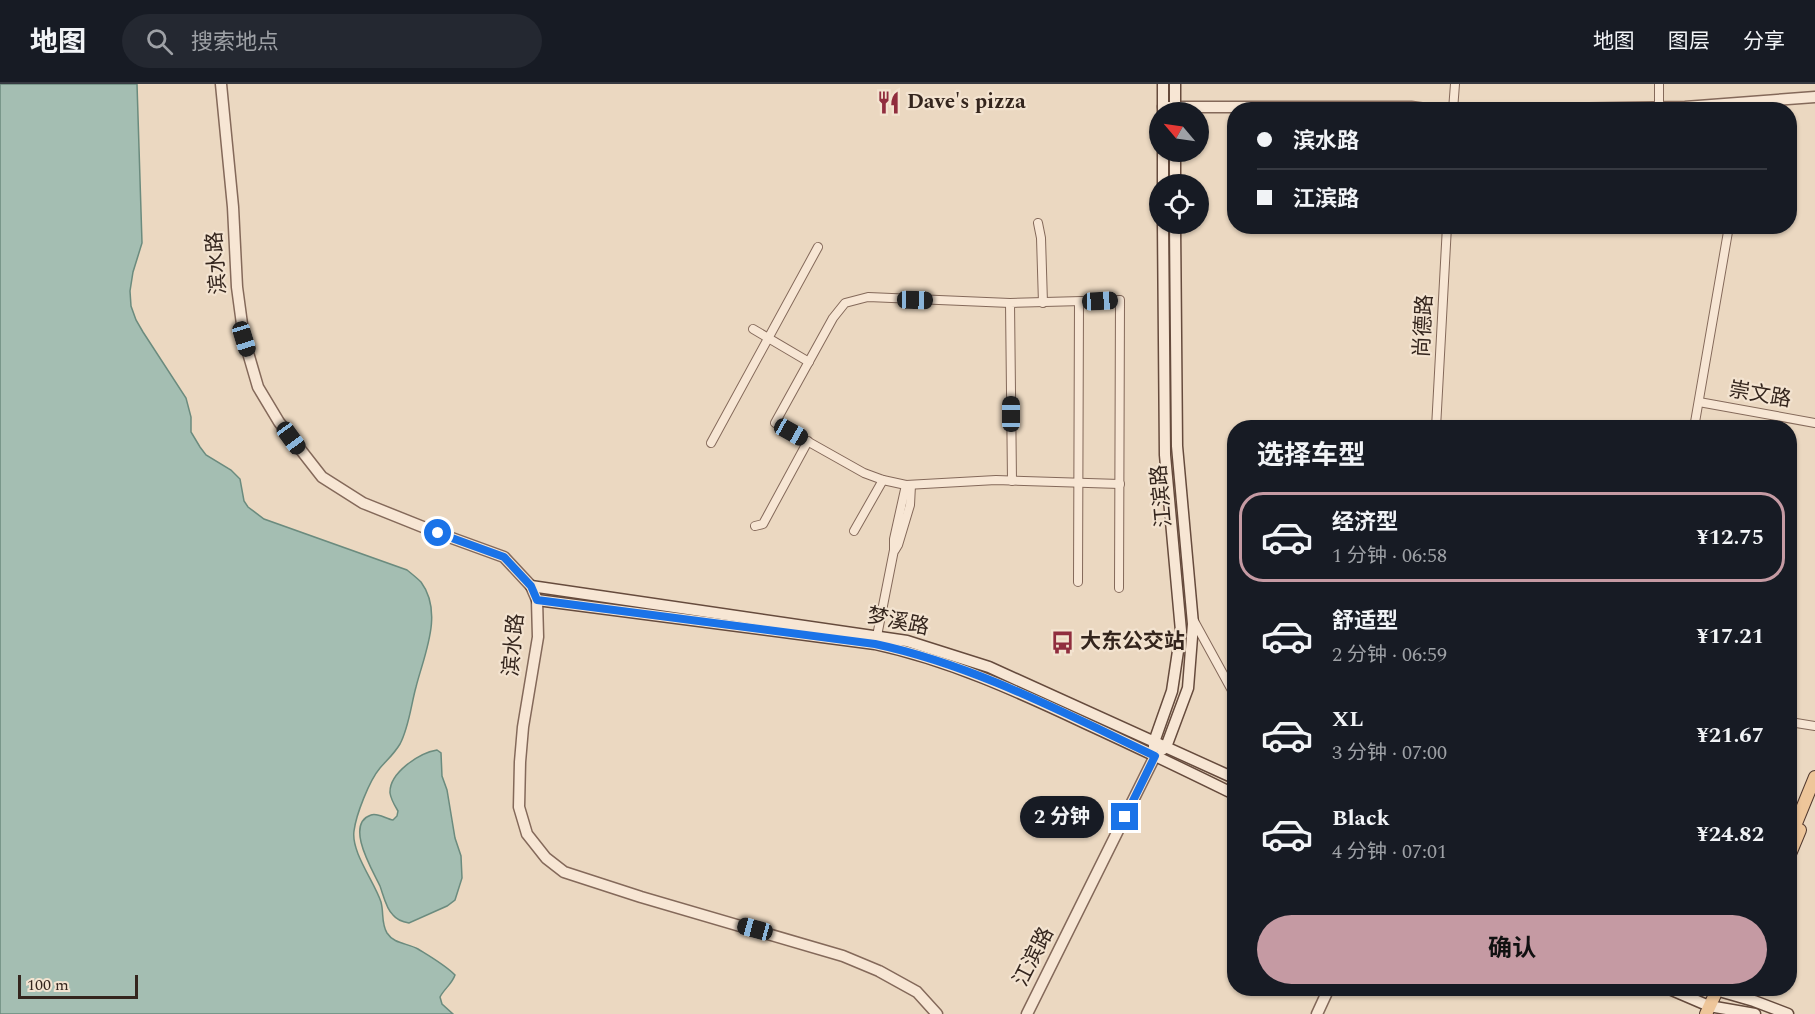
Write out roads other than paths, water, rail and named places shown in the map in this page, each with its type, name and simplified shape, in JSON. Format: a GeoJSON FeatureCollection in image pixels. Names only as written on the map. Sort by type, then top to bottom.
{"type":"FeatureCollection","features":[{"type":"Feature","properties":{"kind":"main road","name":"滨水路"},"geometry":{"type":"LineString","coordinates":[[221,84],[233,207],[237,287],[244,339],[258,387],[279,422],[322,477],[363,503],[504,557],[531,586],[537,600],[538,637],[524,727],[519,807],[527,834],[546,858],[564,872],[852,960],[879,971],[917,993],[937,1014]]}},
{"type":"Feature","properties":{"kind":"main road"},"geometry":{"type":"LineString","coordinates":[[1163,84],[1163,102]]}},
{"type":"Feature","properties":{"kind":"main road"},"geometry":{"type":"LineString","coordinates":[[1175,84],[1175,102]]}},
{"type":"Feature","properties":{"kind":"main road"},"geometry":{"type":"LineString","coordinates":[[1780,102],[1815,97]]}},
{"type":"Feature","properties":{"kind":"main road"},"geometry":{"type":"LineString","coordinates":[[1209,110],[1227,109]]}},
{"type":"Feature","properties":{"kind":"main road","name":"江滨路"},"geometry":{"type":"LineString","coordinates":[[1155,756],[1154,742],[1172,691],[1181,632],[1165,455],[1163,234]]}},
{"type":"Feature","properties":{"kind":"main road","name":"江滨路"},"geometry":{"type":"LineString","coordinates":[[1027,1014],[1155,756],[1166,747],[1188,688],[1192,618],[1177,446],[1175,234]]}},
{"type":"Feature","properties":{"kind":"main road","name":"梦溪路"},"geometry":{"type":"LineString","coordinates":[[531,586],[876,640],[986,678],[1227,791]]}},
{"type":"Feature","properties":{"kind":"main road","name":"梦溪路"},"geometry":{"type":"LineString","coordinates":[[537,600],[876,640],[907,641],[989,667],[1227,775]]}},
{"type":"Feature","properties":{"kind":"main road"},"geometry":{"type":"LineString","coordinates":[[1797,821],[1815,777]]}},
{"type":"Feature","properties":{"kind":"main road"},"geometry":{"type":"LineString","coordinates":[[1797,837],[1815,794]]}},
{"type":"Feature","properties":{"kind":"main road"},"geometry":{"type":"LineString","coordinates":[[1317,1014],[1325,996]]}},
{"type":"Feature","properties":{"kind":"main road"},"geometry":{"type":"LineString","coordinates":[[1683,996],[1712,1010],[1755,1014]]}},
{"type":"Feature","properties":{"kind":"main road"},"geometry":{"type":"LineString","coordinates":[[1738,996],[1788,1014]]}},
{"type":"Feature","properties":{"kind":"street"},"geometry":{"type":"LineString","coordinates":[[1454,102],[1455,84]]}},
{"type":"Feature","properties":{"kind":"street"},"geometry":{"type":"LineString","coordinates":[[1659,84],[1659,102]]}},
{"type":"Feature","properties":{"kind":"street"},"geometry":{"type":"LineString","coordinates":[[1038,223],[1041,238],[1042,303]]}},
{"type":"Feature","properties":{"kind":"street","name":"尚德路"},"geometry":{"type":"LineString","coordinates":[[1436,420],[1447,234]]}},
{"type":"Feature","properties":{"kind":"street"},"geometry":{"type":"LineString","coordinates":[[1695,420],[1728,234]]}},
{"type":"Feature","properties":{"kind":"street"},"geometry":{"type":"LineString","coordinates":[[711,443],[818,247]]}},
{"type":"Feature","properties":{"kind":"street"},"geometry":{"type":"LineString","coordinates":[[1119,588],[1120,484],[1120,300],[1010,303],[868,297],[845,303],[833,318],[775,423],[864,473],[908,485],[1012,481],[1120,484]]}},
{"type":"Feature","properties":{"kind":"street"},"geometry":{"type":"LineString","coordinates":[[1078,582],[1079,302]]}},
{"type":"Feature","properties":{"kind":"street"},"geometry":{"type":"LineString","coordinates":[[1010,303],[1012,481]]}},
{"type":"Feature","properties":{"kind":"street"},"geometry":{"type":"LineString","coordinates":[[753,329],[809,362]]}},
{"type":"Feature","properties":{"kind":"street","name":"崇文路"},"geometry":{"type":"LineString","coordinates":[[1698,402],[1815,423]]}},
{"type":"Feature","properties":{"kind":"street"},"geometry":{"type":"LineString","coordinates":[[756,526],[763,524],[808,441]]}},
{"type":"Feature","properties":{"kind":"street"},"geometry":{"type":"LineString","coordinates":[[854,531],[883,480]]}},
{"type":"Feature","properties":{"kind":"street"},"geometry":{"type":"LineString","coordinates":[[876,640],[894,550],[898,545],[910,505],[908,485]]}},
{"type":"Feature","properties":{"kind":"street"},"geometry":{"type":"LineString","coordinates":[[1192,618],[1227,681]]}},
{"type":"Feature","properties":{"kind":"street"},"geometry":{"type":"LineString","coordinates":[[1797,723],[1815,726]]}},
{"type":"Feature","properties":{"kind":"place","name":"Dave's pizza"},"geometry":{"type":"Point","coordinates":[889,102]}},
{"type":"Feature","properties":{"kind":"place","name":"大东公交站"},"geometry":{"type":"Point","coordinates":[1062,642]}}]}
